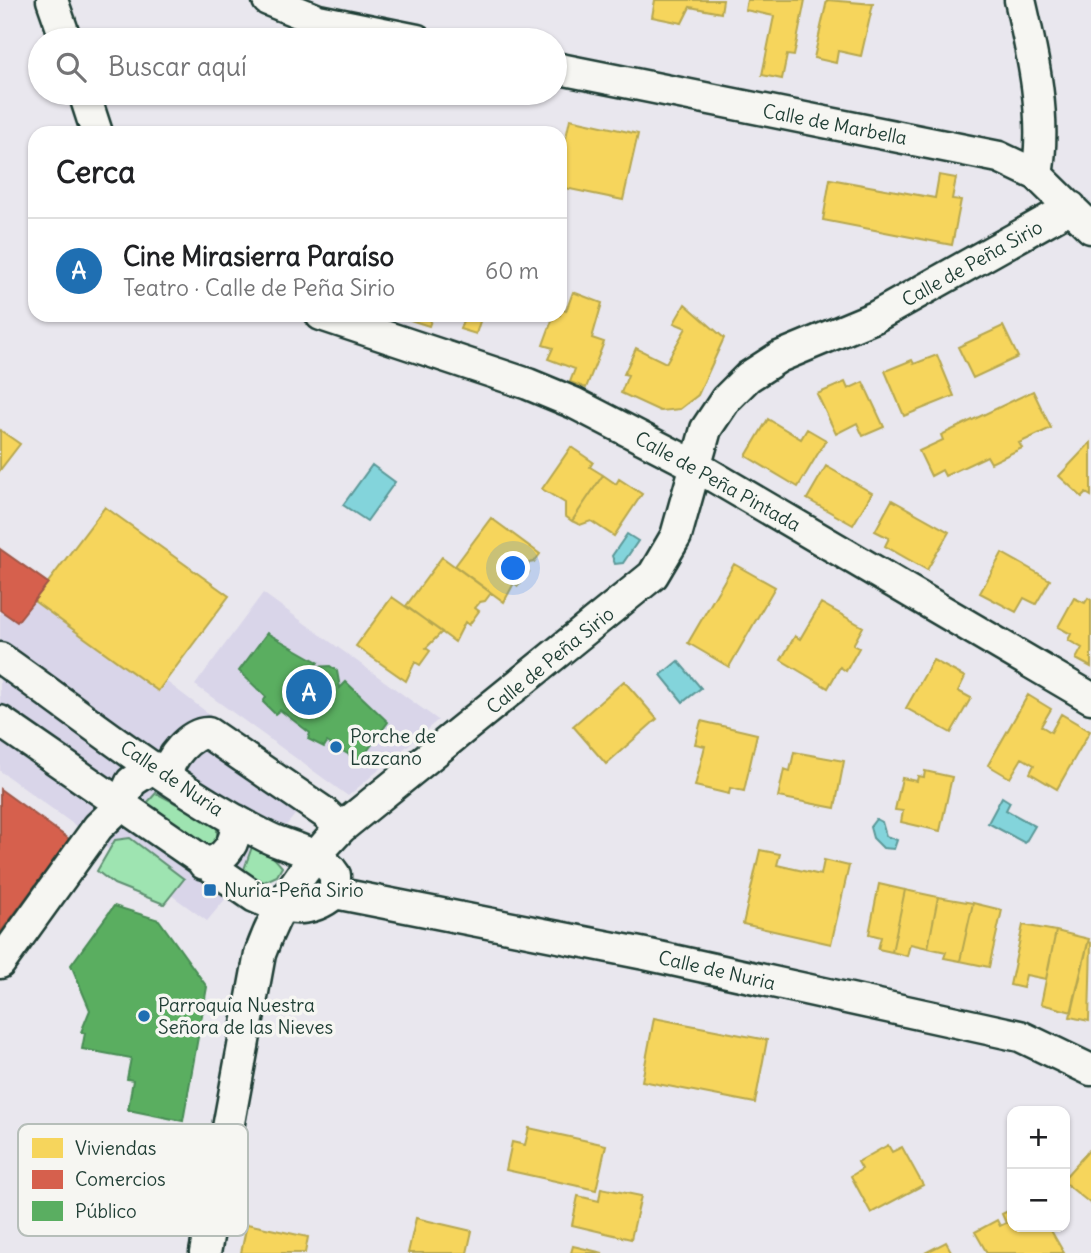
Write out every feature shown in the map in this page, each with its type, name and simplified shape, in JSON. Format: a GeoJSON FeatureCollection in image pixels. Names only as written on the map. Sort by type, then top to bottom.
{"type":"FeatureCollection","features":[{"type":"Feature","properties":{"kind":"street"},"geometry":{"type":"LineString","coordinates":[[52,0],[62,28]]}},
{"type":"Feature","properties":{"kind":"street"},"geometry":{"type":"LineString","coordinates":[[268,0],[318,19],[360,28]]}},
{"type":"Feature","properties":{"kind":"street"},"geometry":{"type":"LineString","coordinates":[[1020,0],[1038,98],[1041,135],[1037,175]]}},
{"type":"Feature","properties":{"kind":"street","name":"Calle de Marbella"},"geometry":{"type":"LineString","coordinates":[[567,70],[999,157],[1037,175],[1081,217]]}},
{"type":"Feature","properties":{"kind":"street"},"geometry":{"type":"LineString","coordinates":[[88,105],[95,126]]}},
{"type":"Feature","properties":{"kind":"street","name":"Calle de Peña Sirio"},"geometry":{"type":"LineString","coordinates":[[228,1124],[256,969],[280,908],[315,855],[341,828],[653,575],[676,536],[706,429],[726,400],[748,377],[779,358],[875,317],[1081,217]]}},
{"type":"Feature","properties":{"kind":"street","name":"Calle de Peña Pintada"},"geometry":{"type":"LineString","coordinates":[[342,322],[528,384],[573,403],[694,465],[1091,698]]}},
{"type":"Feature","properties":{"kind":"street","name":"Calle de Nuria"},"geometry":{"type":"LineString","coordinates":[[0,658],[160,772],[236,820],[281,843],[315,855]]}},
{"type":"Feature","properties":{"kind":"street"},"geometry":{"type":"LineString","coordinates":[[0,721],[204,864],[255,897],[280,908],[303,909],[320,904],[335,893],[335,875],[315,855]]}},
{"type":"Feature","properties":{"kind":"street"},"geometry":{"type":"LineString","coordinates":[[0,963],[97,827],[120,807],[131,782],[160,772],[193,736],[208,733],[325,813],[341,828]]}},
{"type":"Feature","properties":{"kind":"street"},"geometry":{"type":"LineString","coordinates":[[204,864],[214,862],[224,855],[236,833],[236,820]]}},
{"type":"Feature","properties":{"kind":"street","name":"Calle de Nuria"},"geometry":{"type":"LineString","coordinates":[[335,893],[645,954],[1020,1037],[1091,1070]]}},
{"type":"Feature","properties":{"kind":"shaded area"},"geometry":{"type":"Polygon","coordinates":[[[0,555],[313,793],[207,921],[0,771],[0,555]]]}},
{"type":"Feature","properties":{"kind":"shaded area"},"geometry":{"type":"Polygon","coordinates":[[[263,593],[438,720],[348,796],[195,685],[263,593]]]}},
{"type":"Feature","properties":{"kind":"green space"},"geometry":{"type":"Polygon","coordinates":[[[156,793],[217,825],[217,841],[211,847],[201,845],[150,809],[147,803],[156,793]]]}},
{"type":"Feature","properties":{"kind":"green space"},"geometry":{"type":"Polygon","coordinates":[[[130,838],[184,879],[164,904],[114,884],[97,871],[115,840],[130,838]]]}},
{"type":"Feature","properties":{"kind":"green space"},"geometry":{"type":"Polygon","coordinates":[[[252,847],[265,852],[279,863],[282,867],[277,876],[264,882],[242,875],[252,847]]]}},
{"type":"Feature","properties":{"kind":"water"},"geometry":{"type":"Polygon","coordinates":[[[372,465],[395,482],[367,521],[343,505],[372,465]]]}},
{"type":"Feature","properties":{"kind":"water"},"geometry":{"type":"Polygon","coordinates":[[[627,534],[638,541],[623,563],[615,564],[612,556],[627,534]]]}},
{"type":"Feature","properties":{"kind":"water"},"geometry":{"type":"Polygon","coordinates":[[[678,661],[701,688],[683,702],[661,675],[678,661]]]}},
{"type":"Feature","properties":{"kind":"water"},"geometry":{"type":"Polygon","coordinates":[[[1002,797],[1010,802],[1006,810],[1035,826],[1025,843],[988,823],[1002,797]]]}},
{"type":"Feature","properties":{"kind":"water"},"geometry":{"type":"Polygon","coordinates":[[[876,819],[882,822],[886,836],[897,840],[894,849],[883,848],[873,838],[870,827],[876,819]]]}},
{"type":"Feature","properties":{"kind":"building: Viviendas"},"geometry":{"type":"Polygon","coordinates":[[[655,0],[723,0],[721,13],[690,7],[682,23],[652,17],[655,0]]]}},
{"type":"Feature","properties":{"kind":"building: Viviendas"},"geometry":{"type":"Polygon","coordinates":[[[747,0],[805,0],[794,56],[787,55],[782,79],[762,75],[774,16],[745,10],[747,0]]]}},
{"type":"Feature","properties":{"kind":"building: Viviendas"},"geometry":{"type":"Polygon","coordinates":[[[827,0],[873,4],[861,56],[838,51],[836,63],[814,58],[827,0]]]}},
{"type":"Feature","properties":{"kind":"building: Viviendas"},"geometry":{"type":"Polygon","coordinates":[[[570,119],[638,134],[623,200],[567,188],[567,133],[570,119]]]}},
{"type":"Feature","properties":{"kind":"building: Viviendas"},"geometry":{"type":"Polygon","coordinates":[[[939,175],[956,178],[952,199],[961,200],[952,245],[823,220],[830,179],[935,198],[939,175]]]}},
{"type":"Feature","properties":{"kind":"building: Viviendas"},"geometry":{"type":"Polygon","coordinates":[[[573,292],[602,303],[592,338],[604,342],[586,388],[570,382],[575,369],[548,359],[553,348],[543,345],[551,322],[567,322],[567,308],[573,292]]]}},
{"type":"Feature","properties":{"kind":"building: Viviendas"},"geometry":{"type":"Polygon","coordinates":[[[685,304],[724,338],[698,395],[680,409],[660,411],[621,393],[628,375],[624,374],[636,348],[666,363],[686,328],[674,323],[685,304]]]}},
{"type":"Feature","properties":{"kind":"building: Viviendas"},"geometry":{"type":"Polygon","coordinates":[[[462,322],[480,322],[476,334],[460,329],[462,322]]]}},
{"type":"Feature","properties":{"kind":"building: Viviendas"},"geometry":{"type":"Polygon","coordinates":[[[1003,326],[1018,357],[973,378],[958,347],[1003,326]]]}},
{"type":"Feature","properties":{"kind":"building: Viviendas"},"geometry":{"type":"Polygon","coordinates":[[[937,355],[954,396],[904,416],[885,371],[912,360],[914,364],[937,355]]]}},
{"type":"Feature","properties":{"kind":"building: Viviendas"},"geometry":{"type":"Polygon","coordinates":[[[845,382],[848,389],[863,382],[884,427],[863,436],[857,423],[836,434],[817,394],[845,382]]]}},
{"type":"Feature","properties":{"kind":"building: Viviendas"},"geometry":{"type":"Polygon","coordinates":[[[1033,391],[1051,428],[1019,443],[1022,448],[991,463],[987,456],[945,476],[942,470],[931,476],[919,451],[943,440],[941,435],[1033,391]]]}},
{"type":"Feature","properties":{"kind":"building: Viviendas"},"geometry":{"type":"Polygon","coordinates":[[[768,419],[801,439],[807,429],[826,440],[798,487],[746,456],[768,419]]]}},
{"type":"Feature","properties":{"kind":"building: Viviendas"},"geometry":{"type":"Polygon","coordinates":[[[0,430],[20,444],[0,470],[0,430]]]}},
{"type":"Feature","properties":{"kind":"building: Viviendas"},"geometry":{"type":"Polygon","coordinates":[[[1091,442],[1091,496],[1086,493],[1082,497],[1059,476],[1091,442]]]}},
{"type":"Feature","properties":{"kind":"building: Viviendas"},"geometry":{"type":"Polygon","coordinates":[[[571,447],[593,462],[590,467],[603,475],[572,521],[565,516],[565,503],[542,489],[571,447]]]}},
{"type":"Feature","properties":{"kind":"building: Viviendas"},"geometry":{"type":"Polygon","coordinates":[[[826,466],[872,493],[853,525],[807,499],[826,466]]]}},
{"type":"Feature","properties":{"kind":"building: Viviendas"},"geometry":{"type":"Polygon","coordinates":[[[603,475],[616,484],[619,479],[642,494],[614,536],[591,521],[580,525],[572,521],[603,475]]]}},
{"type":"Feature","properties":{"kind":"building: Viviendas"},"geometry":{"type":"Polygon","coordinates":[[[892,500],[949,532],[927,570],[885,546],[889,538],[875,531],[892,500]]]}},
{"type":"Feature","properties":{"kind":"building: Viviendas"},"geometry":{"type":"Polygon","coordinates":[[[105,507],[229,596],[158,691],[34,601],[105,507]]]}},
{"type":"Feature","properties":{"kind":"building: Viviendas"},"geometry":{"type":"Polygon","coordinates":[[[491,518],[540,554],[524,569],[529,572],[518,586],[514,583],[504,602],[455,566],[491,518]]]}},
{"type":"Feature","properties":{"kind":"building: Viviendas"},"geometry":{"type":"Polygon","coordinates":[[[1002,553],[1050,580],[1036,604],[1024,598],[1016,612],[980,593],[1002,553]]]}},
{"type":"Feature","properties":{"kind":"building: Viviendas"},"geometry":{"type":"Polygon","coordinates":[[[442,557],[491,593],[475,608],[479,611],[469,625],[465,622],[455,642],[406,606],[442,557]]]}},
{"type":"Feature","properties":{"kind":"building: Viviendas"},"geometry":{"type":"Polygon","coordinates":[[[734,564],[775,587],[729,667],[688,643],[734,564]]]}},
{"type":"Feature","properties":{"kind":"building: Viviendas"},"geometry":{"type":"Polygon","coordinates":[[[392,597],[442,632],[426,648],[430,651],[420,665],[415,662],[406,681],[356,646],[392,597]]]}},
{"type":"Feature","properties":{"kind":"building: Viviendas"},"geometry":{"type":"Polygon","coordinates":[[[1074,598],[1085,603],[1088,598],[1091,600],[1091,667],[1076,659],[1082,648],[1068,640],[1071,634],[1058,627],[1074,598]]]}},
{"type":"Feature","properties":{"kind":"building: Viviendas"},"geometry":{"type":"Polygon","coordinates":[[[821,603],[863,627],[853,645],[859,648],[846,671],[840,667],[828,688],[781,660],[795,636],[800,639],[821,603]]]}},
{"type":"Feature","properties":{"kind":"building: Viviendas"},"geometry":{"type":"Polygon","coordinates":[[[933,660],[965,677],[958,691],[971,698],[951,733],[906,708],[933,660]]]}},
{"type":"Feature","properties":{"kind":"building: Viviendas"},"geometry":{"type":"Polygon","coordinates":[[[624,681],[657,719],[606,764],[573,726],[624,681]]]}},
{"type":"Feature","properties":{"kind":"building: Viviendas"},"geometry":{"type":"Polygon","coordinates":[[[1028,695],[1051,709],[1041,726],[1051,732],[1061,714],[1090,731],[1057,789],[1030,773],[1034,765],[1022,758],[1010,778],[988,765],[1028,695]]]}},
{"type":"Feature","properties":{"kind":"building: Viviendas"},"geometry":{"type":"Polygon","coordinates":[[[701,721],[757,734],[744,791],[730,788],[729,794],[695,786],[705,746],[695,744],[701,721]]]}},
{"type":"Feature","properties":{"kind":"building: Viviendas"},"geometry":{"type":"Polygon","coordinates":[[[794,752],[844,761],[835,808],[778,797],[784,769],[790,771],[794,752]]]}},
{"type":"Feature","properties":{"kind":"building: Viviendas"},"geometry":{"type":"Polygon","coordinates":[[[925,771],[952,777],[940,831],[901,822],[903,811],[895,810],[902,778],[917,781],[918,776],[924,777],[925,771]]]}},
{"type":"Feature","properties":{"kind":"building: Viviendas"},"geometry":{"type":"Polygon","coordinates":[[[760,850],[780,854],[777,865],[821,875],[824,860],[849,866],[831,944],[743,924],[760,850]]]}},
{"type":"Feature","properties":{"kind":"building: Viviendas"},"geometry":{"type":"Polygon","coordinates":[[[879,884],[905,890],[892,952],[878,949],[881,937],[869,934],[879,884]]]}},
{"type":"Feature","properties":{"kind":"building: Viviendas"},"geometry":{"type":"Polygon","coordinates":[[[905,890],[938,897],[928,948],[910,944],[907,956],[892,952],[905,890]]]}},
{"type":"Feature","properties":{"kind":"building: Viviendas"},"geometry":{"type":"Polygon","coordinates":[[[938,897],[973,903],[960,961],[944,958],[946,952],[928,948],[938,897]]]}},
{"type":"Feature","properties":{"kind":"building: Viviendas"},"geometry":{"type":"Polygon","coordinates":[[[973,903],[1002,910],[989,967],[960,961],[973,903]]]}},
{"type":"Feature","properties":{"kind":"building: Viviendas"},"geometry":{"type":"Polygon","coordinates":[[[1023,925],[1056,931],[1046,979],[1026,975],[1023,988],[1010,985],[1023,925]]]}},
{"type":"Feature","properties":{"kind":"building: Viviendas"},"geometry":{"type":"Polygon","coordinates":[[[1056,931],[1089,939],[1072,1012],[1041,1004],[1056,931]]]}},
{"type":"Feature","properties":{"kind":"building: Viviendas"},"geometry":{"type":"Polygon","coordinates":[[[1088,942],[1091,943],[1089,1021],[1070,1017],[1088,942]]]}},
{"type":"Feature","properties":{"kind":"building: Viviendas"},"geometry":{"type":"Polygon","coordinates":[[[654,1018],[767,1040],[755,1103],[642,1081],[654,1018]]]}},
{"type":"Feature","properties":{"kind":"building: Viviendas"},"geometry":{"type":"Polygon","coordinates":[[[529,1128],[606,1145],[596,1190],[506,1170],[512,1142],[525,1145],[529,1128]]]}},
{"type":"Feature","properties":{"kind":"building: Viviendas"},"geometry":{"type":"Polygon","coordinates":[[[888,1145],[892,1152],[902,1147],[923,1185],[871,1213],[851,1176],[862,1169],[858,1162],[888,1145]]]}},
{"type":"Feature","properties":{"kind":"building: Viviendas"},"geometry":{"type":"Polygon","coordinates":[[[1091,1148],[1091,1204],[1070,1187],[1070,1171],[1091,1148]]]}},
{"type":"Feature","properties":{"kind":"building: Viviendas"},"geometry":{"type":"Polygon","coordinates":[[[601,1188],[641,1196],[631,1239],[572,1225],[578,1196],[599,1201],[601,1188]]]}},
{"type":"Feature","properties":{"kind":"building: Viviendas"},"geometry":{"type":"Polygon","coordinates":[[[1007,1212],[1007,1232],[1052,1232],[1064,1253],[987,1253],[975,1232],[997,1220],[1000,1226],[1006,1223],[1002,1214],[1007,1212]]]}},
{"type":"Feature","properties":{"kind":"building: Viviendas"},"geometry":{"type":"Polygon","coordinates":[[[416,1218],[472,1231],[467,1253],[408,1253],[416,1218]]]}},
{"type":"Feature","properties":{"kind":"building: Viviendas"},"geometry":{"type":"Polygon","coordinates":[[[248,1224],[308,1237],[305,1253],[241,1253],[245,1236],[248,1236],[248,1224]]]}},
{"type":"Feature","properties":{"kind":"building: Viviendas"},"geometry":{"type":"Polygon","coordinates":[[[946,1242],[952,1253],[925,1253],[946,1242]]]}},
{"type":"Feature","properties":{"kind":"building: Viviendas"},"geometry":{"type":"Polygon","coordinates":[[[573,1246],[603,1253],[571,1253],[573,1246]]]}},
{"type":"Feature","properties":{"kind":"building: Comercios"},"geometry":{"type":"Polygon","coordinates":[[[0,549],[48,583],[17,622],[0,610],[0,549]]]}},
{"type":"Feature","properties":{"kind":"building: Comercios"},"geometry":{"type":"Polygon","coordinates":[[[0,789],[69,839],[0,933],[0,789]]]}},
{"type":"Feature","properties":{"kind":"building: Público"},"geometry":{"type":"Polygon","coordinates":[[[267,633],[318,662],[315,667],[330,666],[337,671],[340,688],[346,682],[388,722],[360,761],[327,742],[324,747],[308,739],[310,733],[280,710],[275,714],[263,702],[266,697],[239,671],[267,633]]]}},
{"type":"Feature","properties":{"kind":"building: Público","name":"Parroquia Nuestra Señora de las Nieves"},"geometry":{"type":"Polygon","coordinates":[[[114,906],[159,920],[207,987],[183,1121],[128,1110],[133,1080],[127,1079],[131,1058],[82,1049],[85,1033],[81,1032],[90,1010],[71,965],[114,906]]]}},
{"type":"Feature","properties":{"kind":"place","name":"Cine Mirasierra Paraíso"},"geometry":{"type":"Point","coordinates":[309,692]}},
{"type":"Feature","properties":{"kind":"place","name":"Porche de Lazcano"},"geometry":{"type":"Point","coordinates":[336,747]}},
{"type":"Feature","properties":{"kind":"place","name":"Nuria-Peña Sirio"},"geometry":{"type":"Point","coordinates":[210,890]}},
{"type":"Feature","properties":{"kind":"place","name":"Parroquia Nuestra Señora de las Nieves"},"geometry":{"type":"Point","coordinates":[144,1016]}}]}
